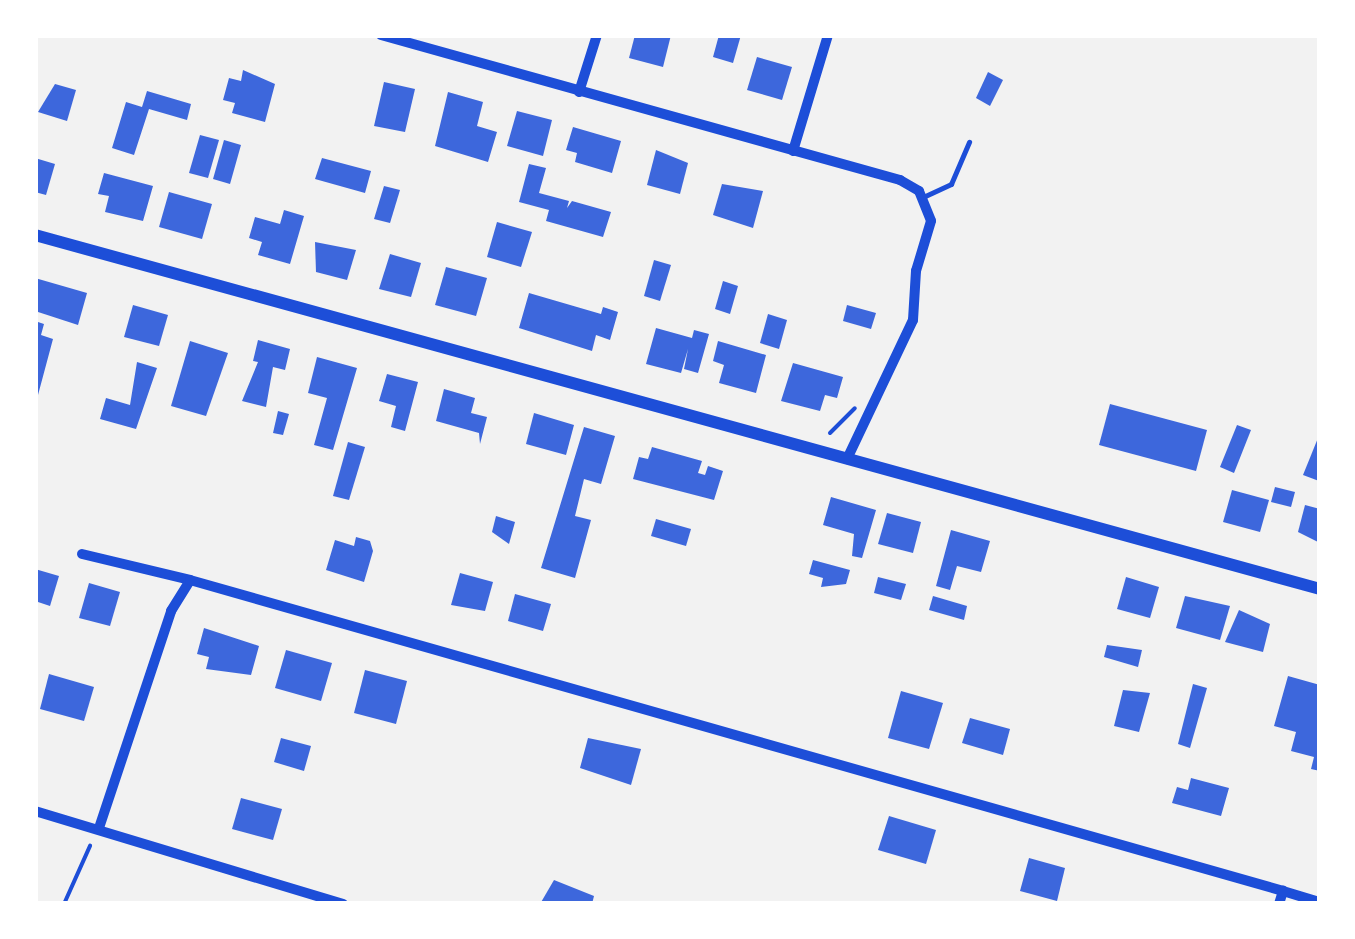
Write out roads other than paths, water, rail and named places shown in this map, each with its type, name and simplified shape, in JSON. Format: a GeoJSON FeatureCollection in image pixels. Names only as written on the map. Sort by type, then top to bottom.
{"type":"FeatureCollection","features":[{"type":"Feature","properties":{"kind":"street"},"geometry":{"type":"LineString","coordinates":[[381,35],[900,180],[923,197],[931,221],[916,271],[913,320],[847,459]]}},
{"type":"Feature","properties":{"kind":"street"},"geometry":{"type":"LineString","coordinates":[[579,92],[597,35]]}},
{"type":"Feature","properties":{"kind":"street"},"geometry":{"type":"LineString","coordinates":[[792,151],[828,35]]}},
{"type":"Feature","properties":{"kind":"street"},"geometry":{"type":"LineString","coordinates":[[35,234],[1320,589]]}},
{"type":"Feature","properties":{"kind":"street"},"geometry":{"type":"LineString","coordinates":[[82,554],[190,580],[1320,902]]}},
{"type":"Feature","properties":{"kind":"street"},"geometry":{"type":"LineString","coordinates":[[99,828],[171,611],[190,580]]}},
{"type":"Feature","properties":{"kind":"street"},"geometry":{"type":"LineString","coordinates":[[35,811],[343,904]]}},
{"type":"Feature","properties":{"kind":"street"},"geometry":{"type":"LineString","coordinates":[[1280,904],[1283,891]]}},
{"type":"Feature","properties":{"kind":"lane"},"geometry":{"type":"LineString","coordinates":[[923,197],[951,184],[969,142]]}}]}
